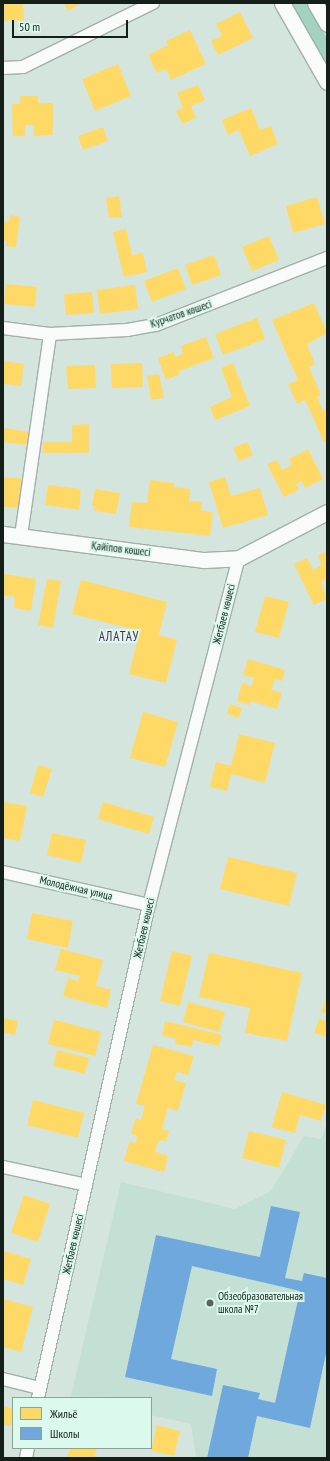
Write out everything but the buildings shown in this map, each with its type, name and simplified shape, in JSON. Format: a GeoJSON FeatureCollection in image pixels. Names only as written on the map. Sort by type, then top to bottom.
{"type":"FeatureCollection","features":[{"type":"Feature","properties":{"kind":"street"},"geometry":{"type":"LineString","coordinates":[[3,68],[23,67],[153,3]]}},
{"type":"Feature","properties":{"kind":"street"},"geometry":{"type":"LineString","coordinates":[[282,3],[327,82]]}},
{"type":"Feature","properties":{"kind":"street"},"geometry":{"type":"LineString","coordinates":[[315,3],[327,24]]}},
{"type":"Feature","properties":{"kind":"street","name":"Курчатов көшесі"},"geometry":{"type":"LineString","coordinates":[[3,328],[50,334],[127,330],[156,325],[327,258]]}},
{"type":"Feature","properties":{"kind":"street"},"geometry":{"type":"LineString","coordinates":[[22,536],[50,334]]}},
{"type":"Feature","properties":{"kind":"street"},"geometry":{"type":"LineString","coordinates":[[239,558],[327,512]]}},
{"type":"Feature","properties":{"kind":"street","name":"Қайіпов көшесі"},"geometry":{"type":"LineString","coordinates":[[3,534],[204,560],[239,558]]}},
{"type":"Feature","properties":{"kind":"street","name":"Жетбаев көшесі"},"geometry":{"type":"LineString","coordinates":[[39,1393],[149,905],[239,558]]}},
{"type":"Feature","properties":{"kind":"street","name":"Молодёжная улица"},"geometry":{"type":"LineString","coordinates":[[3,872],[149,905]]}},
{"type":"Feature","properties":{"kind":"street"},"geometry":{"type":"LineString","coordinates":[[3,1167],[86,1185]]}},
{"type":"Feature","properties":{"kind":"street"},"geometry":{"type":"LineString","coordinates":[[3,1379],[39,1393]]}},
{"type":"Feature","properties":{"kind":"shaded area"},"geometry":{"type":"Polygon","coordinates":[[[284,3],[306,3],[327,38],[327,78],[284,3]]]}},
{"type":"Feature","properties":{"kind":"shaded area","name":"Обзеобразовательная школа №7"},"geometry":{"type":"Polygon","coordinates":[[[327,1124],[327,1458],[196,1458],[191,1424],[152,1415],[152,1397],[71,1396],[121,1182],[235,1209],[271,1191],[304,1136],[321,1139],[327,1124]]]}},
{"type":"Feature","properties":{"kind":"place","name":"Обзеобразовательная школа №7"},"geometry":{"type":"Point","coordinates":[210,1303]}},
{"type":"Feature","properties":{"kind":"district","name":"АЛАТАУ"},"geometry":{"type":"Point","coordinates":[119,637]}}]}
